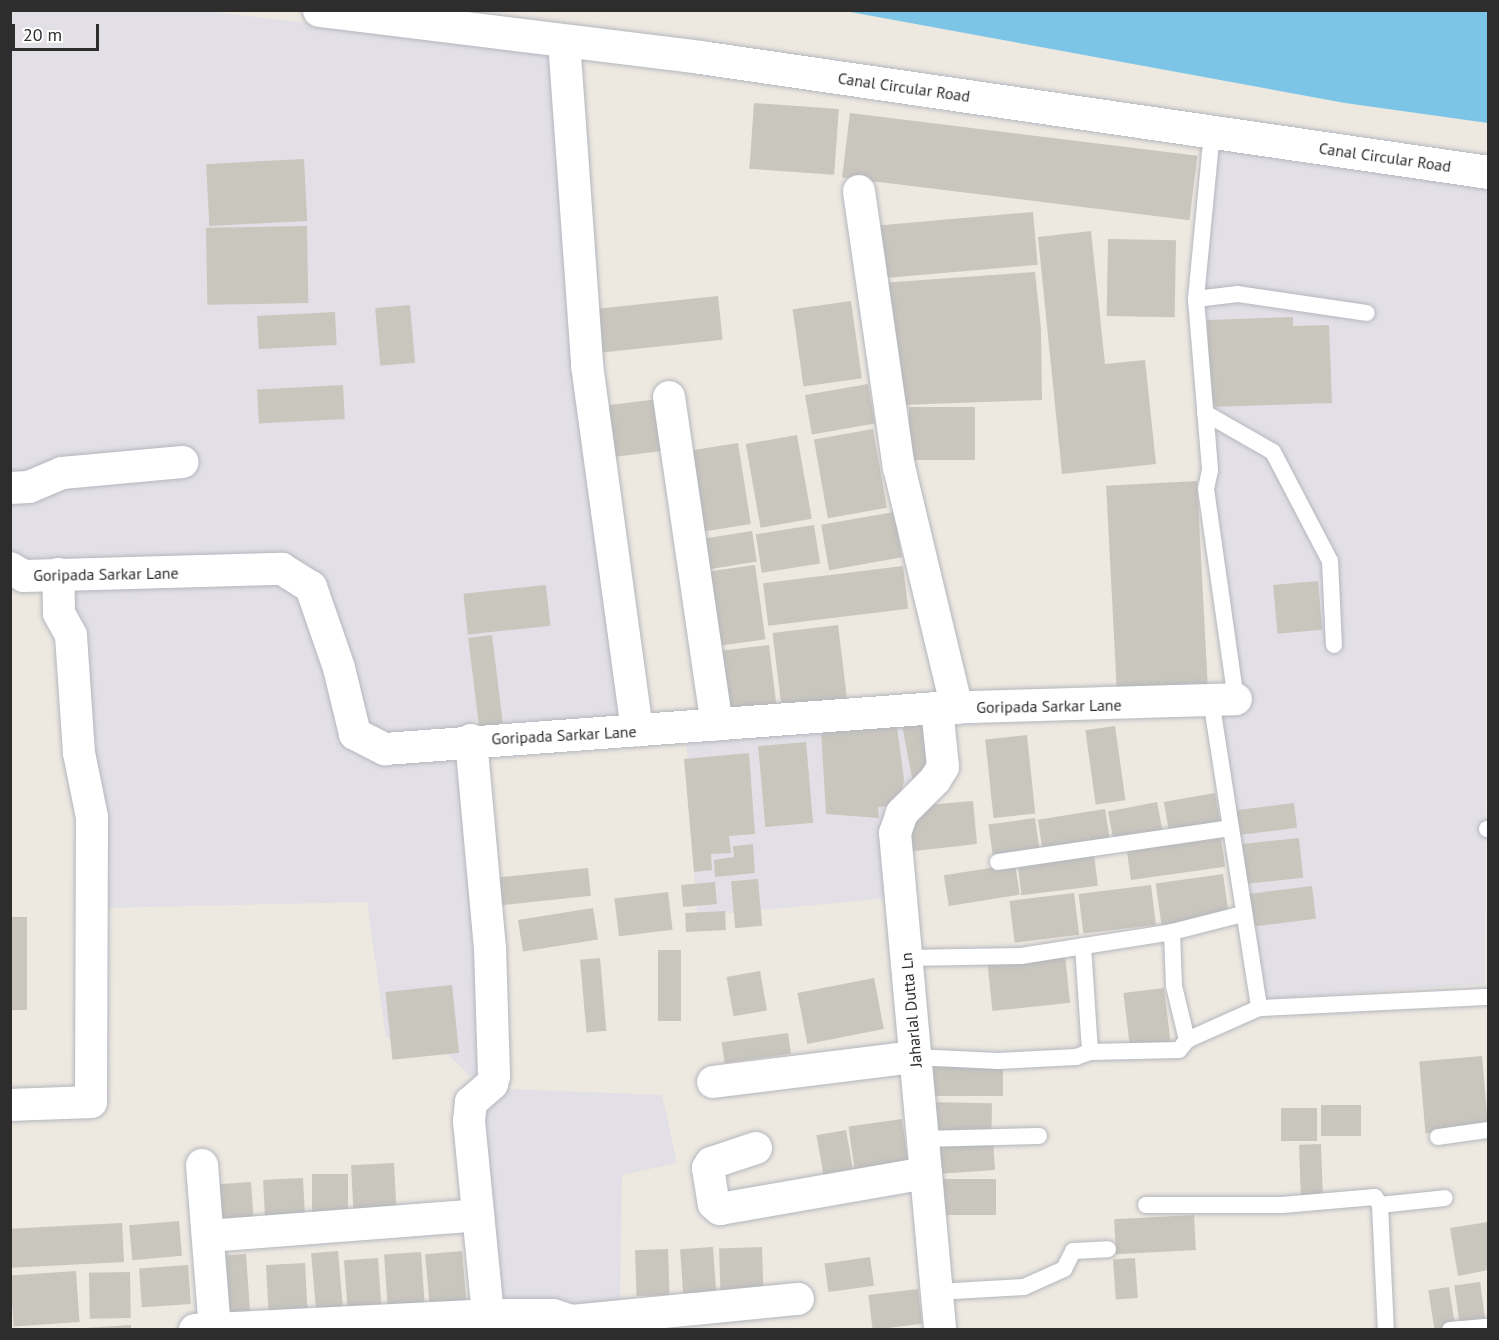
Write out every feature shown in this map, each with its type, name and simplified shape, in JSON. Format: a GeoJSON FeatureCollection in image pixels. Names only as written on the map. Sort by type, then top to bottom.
{"type":"FeatureCollection","features":[{"type":"Feature","properties":{"kind":"main road","name":"Canal Circular Road"},"geometry":{"type":"LineString","coordinates":[[319,10],[564,41],[1488,172]]}},
{"type":"Feature","properties":{"kind":"street"},"geometry":{"type":"LineString","coordinates":[[564,41],[587,365],[637,730]]}},
{"type":"Feature","properties":{"kind":"street","name":"Jaharlal Dutta Ln"},"geometry":{"type":"LineString","coordinates":[[859,190],[899,467],[947,708],[943,767],[935,780],[902,813],[895,833],[940,1329]]}},
{"type":"Feature","properties":{"kind":"street"},"geometry":{"type":"LineString","coordinates":[[669,397],[717,725]]}},
{"type":"Feature","properties":{"kind":"street"},"geometry":{"type":"LineString","coordinates":[[10,488],[29,487],[62,473],[182,462]]}},
{"type":"Feature","properties":{"kind":"street","name":"Goripada Sarkar Lane"},"geometry":{"type":"LineString","coordinates":[[10,568],[24,576],[282,569],[311,587],[339,668],[355,734],[385,748],[471,740],[947,708],[1223,699]]}},
{"type":"Feature","properties":{"kind":"street"},"geometry":{"type":"LineString","coordinates":[[10,1106],[92,1102],[92,817],[79,753],[71,634],[59,613],[58,574]]}},
{"type":"Feature","properties":{"kind":"street"},"geometry":{"type":"LineString","coordinates":[[471,740],[490,948],[494,1076],[492,1084],[471,1102],[478,1215],[488,1315]]}},
{"type":"Feature","properties":{"kind":"street"},"geometry":{"type":"LineString","coordinates":[[713,1082],[915,1057]]}},
{"type":"Feature","properties":{"kind":"street"},"geometry":{"type":"LineString","coordinates":[[756,1148],[711,1163],[708,1168],[714,1204],[720,1209],[926,1173]]}},
{"type":"Feature","properties":{"kind":"street"},"geometry":{"type":"LineString","coordinates":[[202,1165],[208,1236],[205,1329],[488,1315],[553,1315],[572,1325],[798,1299]]}},
{"type":"Feature","properties":{"kind":"street"},"geometry":{"type":"LineString","coordinates":[[208,1236],[478,1215]]}},
{"type":"Feature","properties":{"kind":"lane"},"geometry":{"type":"LineString","coordinates":[[1212,132],[1197,299],[1210,470],[1206,489],[1231,828],[1259,1008]]}},
{"type":"Feature","properties":{"kind":"lane"},"geometry":{"type":"LineString","coordinates":[[1197,299],[1238,294],[1367,313]]}},
{"type":"Feature","properties":{"kind":"lane"},"geometry":{"type":"LineString","coordinates":[[1205,413],[1273,452],[1330,561],[1334,645]]}},
{"type":"Feature","properties":{"kind":"lane"},"geometry":{"type":"LineString","coordinates":[[998,862],[1231,828]]}},
{"type":"Feature","properties":{"kind":"lane"},"geometry":{"type":"LineString","coordinates":[[906,958],[1021,956],[1172,932],[1243,914]]}},
{"type":"Feature","properties":{"kind":"lane"},"geometry":{"type":"LineString","coordinates":[[1172,932],[1174,986],[1187,1040]]}},
{"type":"Feature","properties":{"kind":"lane"},"geometry":{"type":"LineString","coordinates":[[1083,946],[1090,1052]]}},
{"type":"Feature","properties":{"kind":"lane"},"geometry":{"type":"LineString","coordinates":[[915,1057],[998,1061],[1076,1057],[1090,1052],[1179,1050],[1187,1040],[1259,1008],[1488,997]]}},
{"type":"Feature","properties":{"kind":"lane"},"geometry":{"type":"LineString","coordinates":[[1438,1137],[1488,1130]]}},
{"type":"Feature","properties":{"kind":"lane"},"geometry":{"type":"LineString","coordinates":[[921,1139],[1039,1136]]}},
{"type":"Feature","properties":{"kind":"lane"},"geometry":{"type":"LineString","coordinates":[[1146,1205],[1282,1205],[1375,1197],[1380,1205],[1386,1329]]}},
{"type":"Feature","properties":{"kind":"lane"},"geometry":{"type":"LineString","coordinates":[[1380,1205],[1445,1198]]}},
{"type":"Feature","properties":{"kind":"lane"},"geometry":{"type":"LineString","coordinates":[[936,1292],[1024,1287],[1064,1269],[1073,1251],[1108,1249]]}},
{"type":"Feature","properties":{"kind":"lane"},"geometry":{"type":"LineString","coordinates":[[1450,1329],[1488,1326]]}},
{"type":"Feature","properties":{"kind":"shaded area"},"geometry":{"type":"Polygon","coordinates":[[[10,11],[206,11],[554,52],[622,724],[472,721],[485,1067],[472,1078],[439,1046],[386,1038],[367,902],[104,908],[62,608],[67,584],[58,558],[28,561],[11,548],[10,11]]]}},
{"type":"Feature","properties":{"kind":"shaded area"},"geometry":{"type":"Polygon","coordinates":[[[1216,142],[1488,177],[1485,984],[1266,999],[1220,706],[1240,705],[1203,494],[1218,471],[1203,289],[1216,142]]]}},
{"type":"Feature","properties":{"kind":"shaded area"},"geometry":{"type":"Polygon","coordinates":[[[923,717],[929,776],[884,792],[889,898],[697,916],[686,734],[923,717]]]}},
{"type":"Feature","properties":{"kind":"shaded area"},"geometry":{"type":"Polygon","coordinates":[[[505,1089],[662,1095],[677,1163],[622,1175],[620,1305],[492,1305],[474,1108],[505,1089]]]}},
{"type":"Feature","properties":{"kind":"water"},"geometry":{"type":"Polygon","coordinates":[[[845,11],[1488,11],[1488,123],[1345,103],[845,11]]]}},
{"type":"Feature","properties":{"kind":"building"},"geometry":{"type":"Polygon","coordinates":[[[754,103],[839,109],[834,175],[749,169],[754,103]]]}},
{"type":"Feature","properties":{"kind":"building"},"geometry":{"type":"Polygon","coordinates":[[[850,113],[1197,156],[1189,220],[842,178],[850,113]]]}},
{"type":"Feature","properties":{"kind":"building"},"geometry":{"type":"Polygon","coordinates":[[[304,159],[307,221],[209,226],[206,164],[304,159]]]}},
{"type":"Feature","properties":{"kind":"building"},"geometry":{"type":"Polygon","coordinates":[[[1033,212],[1038,265],[877,279],[873,226],[1033,212]]]}},
{"type":"Feature","properties":{"kind":"building"},"geometry":{"type":"Polygon","coordinates":[[[307,226],[308,303],[207,305],[206,228],[307,226]]]}},
{"type":"Feature","properties":{"kind":"building"},"geometry":{"type":"Polygon","coordinates":[[[1091,231],[1105,364],[1145,360],[1156,464],[1062,474],[1038,237],[1091,231]]]}},
{"type":"Feature","properties":{"kind":"building"},"geometry":{"type":"Polygon","coordinates":[[[1108,239],[1176,240],[1175,317],[1107,316],[1108,239]]]}},
{"type":"Feature","properties":{"kind":"building"},"geometry":{"type":"Polygon","coordinates":[[[1035,272],[1041,329],[1042,400],[901,405],[881,283],[1035,272]]]}},
{"type":"Feature","properties":{"kind":"building"},"geometry":{"type":"Polygon","coordinates":[[[718,296],[723,340],[592,353],[588,310],[718,296]]]}},
{"type":"Feature","properties":{"kind":"building"},"geometry":{"type":"Polygon","coordinates":[[[851,301],[862,378],[803,386],[793,309],[851,301]]]}},
{"type":"Feature","properties":{"kind":"building"},"geometry":{"type":"Polygon","coordinates":[[[410,305],[415,363],[380,366],[375,308],[410,305]]]}},
{"type":"Feature","properties":{"kind":"building"},"geometry":{"type":"Polygon","coordinates":[[[335,312],[337,345],[259,349],[257,316],[335,312]]]}},
{"type":"Feature","properties":{"kind":"building"},"geometry":{"type":"Polygon","coordinates":[[[1293,317],[1293,326],[1329,325],[1332,403],[1210,407],[1207,320],[1293,317]]]}},
{"type":"Feature","properties":{"kind":"building"},"geometry":{"type":"Polygon","coordinates":[[[868,384],[875,423],[812,435],[805,395],[868,384]]]}},
{"type":"Feature","properties":{"kind":"building"},"geometry":{"type":"Polygon","coordinates":[[[343,385],[345,419],[259,423],[257,390],[343,385]]]}},
{"type":"Feature","properties":{"kind":"building"},"geometry":{"type":"Polygon","coordinates":[[[659,399],[665,451],[604,458],[597,407],[659,399]]]}},
{"type":"Feature","properties":{"kind":"building"},"geometry":{"type":"Polygon","coordinates":[[[909,407],[975,407],[975,460],[909,460],[909,407]]]}},
{"type":"Feature","properties":{"kind":"building"},"geometry":{"type":"Polygon","coordinates":[[[873,429],[887,508],[828,518],[814,439],[873,429]]]}},
{"type":"Feature","properties":{"kind":"building"},"geometry":{"type":"Polygon","coordinates":[[[797,435],[812,519],[761,528],[746,444],[797,435]]]}},
{"type":"Feature","properties":{"kind":"building"},"geometry":{"type":"Polygon","coordinates":[[[738,443],[751,524],[693,533],[680,452],[738,443]]]}},
{"type":"Feature","properties":{"kind":"building"},"geometry":{"type":"Polygon","coordinates":[[[1197,481],[1208,697],[1117,701],[1106,486],[1197,481]]]}},
{"type":"Feature","properties":{"kind":"building"},"geometry":{"type":"Polygon","coordinates":[[[894,512],[902,557],[829,570],[821,525],[894,512]]]}},
{"type":"Feature","properties":{"kind":"building"},"geometry":{"type":"Polygon","coordinates":[[[814,525],[820,564],[762,573],[756,534],[814,525]]]}},
{"type":"Feature","properties":{"kind":"building"},"geometry":{"type":"Polygon","coordinates":[[[752,531],[757,562],[702,570],[697,540],[752,531]]]}},
{"type":"Feature","properties":{"kind":"building"},"geometry":{"type":"Polygon","coordinates":[[[755,565],[765,639],[712,647],[702,573],[755,565]]]}},
{"type":"Feature","properties":{"kind":"building"},"geometry":{"type":"Polygon","coordinates":[[[903,566],[908,609],[768,626],[763,583],[903,566]]]}},
{"type":"Feature","properties":{"kind":"building"},"geometry":{"type":"Polygon","coordinates":[[[1318,581],[1322,630],[1277,634],[1273,585],[1318,581]]]}},
{"type":"Feature","properties":{"kind":"building"},"geometry":{"type":"Polygon","coordinates":[[[546,585],[550,626],[468,634],[463,594],[546,585]]]}},
{"type":"Feature","properties":{"kind":"building"},"geometry":{"type":"Polygon","coordinates":[[[838,625],[847,701],[782,709],[772,633],[838,625]]]}},
{"type":"Feature","properties":{"kind":"building"},"geometry":{"type":"Polygon","coordinates":[[[492,635],[504,734],[480,737],[468,638],[492,635]]]}},
{"type":"Feature","properties":{"kind":"building"},"geometry":{"type":"Polygon","coordinates":[[[769,645],[777,707],[717,714],[709,652],[769,645]]]}},
{"type":"Feature","properties":{"kind":"building"},"geometry":{"type":"Polygon","coordinates":[[[930,722],[934,768],[913,783],[902,725],[930,722]]]}},
{"type":"Feature","properties":{"kind":"building"},"geometry":{"type":"Polygon","coordinates":[[[1115,726],[1125,800],[1096,804],[1085,730],[1115,726]]]}},
{"type":"Feature","properties":{"kind":"building"},"geometry":{"type":"Polygon","coordinates":[[[897,727],[904,779],[900,805],[878,807],[879,818],[826,814],[821,730],[897,727]]]}},
{"type":"Feature","properties":{"kind":"building"},"geometry":{"type":"Polygon","coordinates":[[[1027,735],[1035,814],[993,818],[985,739],[1027,735]]]}},
{"type":"Feature","properties":{"kind":"building"},"geometry":{"type":"Polygon","coordinates":[[[806,742],[813,823],[765,827],[758,746],[806,742]]]}},
{"type":"Feature","properties":{"kind":"building"},"geometry":{"type":"Polygon","coordinates":[[[749,753],[755,834],[729,836],[731,853],[711,854],[712,870],[694,872],[684,759],[749,753]]]}},
{"type":"Feature","properties":{"kind":"building"},"geometry":{"type":"Polygon","coordinates":[[[1215,793],[1221,828],[1170,837],[1164,802],[1215,793]]]}},
{"type":"Feature","properties":{"kind":"building"},"geometry":{"type":"Polygon","coordinates":[[[973,801],[977,844],[905,852],[902,835],[926,805],[973,801]]]}},
{"type":"Feature","properties":{"kind":"building"},"geometry":{"type":"Polygon","coordinates":[[[1157,802],[1163,834],[1114,844],[1108,812],[1157,802]]]}},
{"type":"Feature","properties":{"kind":"building"},"geometry":{"type":"Polygon","coordinates":[[[1294,803],[1297,828],[1235,835],[1231,811],[1294,803]]]}},
{"type":"Feature","properties":{"kind":"building"},"geometry":{"type":"Polygon","coordinates":[[[1105,809],[1110,841],[1043,851],[1038,820],[1105,809]]]}},
{"type":"Feature","properties":{"kind":"building"},"geometry":{"type":"Polygon","coordinates":[[[1035,818],[1040,852],[993,858],[988,825],[1035,818]]]}},
{"type":"Feature","properties":{"kind":"building"},"geometry":{"type":"Polygon","coordinates":[[[1221,838],[1225,867],[1131,880],[1127,851],[1221,838]]]}},
{"type":"Feature","properties":{"kind":"building"},"geometry":{"type":"Polygon","coordinates":[[[1299,838],[1303,878],[1243,884],[1238,844],[1299,838]]]}},
{"type":"Feature","properties":{"kind":"building"},"geometry":{"type":"Polygon","coordinates":[[[753,844],[755,873],[715,877],[714,860],[734,857],[733,846],[753,844]]]}},
{"type":"Feature","properties":{"kind":"building"},"geometry":{"type":"Polygon","coordinates":[[[1094,854],[1098,886],[1021,895],[1018,863],[1094,854]]]}},
{"type":"Feature","properties":{"kind":"building"},"geometry":{"type":"Polygon","coordinates":[[[1015,864],[1020,895],[949,906],[944,875],[1015,864]]]}},
{"type":"Feature","properties":{"kind":"building"},"geometry":{"type":"Polygon","coordinates":[[[588,868],[591,896],[495,906],[493,878],[588,868]]]}},
{"type":"Feature","properties":{"kind":"building"},"geometry":{"type":"Polygon","coordinates":[[[1223,874],[1229,916],[1162,925],[1156,883],[1223,874]]]}},
{"type":"Feature","properties":{"kind":"building"},"geometry":{"type":"Polygon","coordinates":[[[758,879],[762,926],[735,928],[731,881],[758,879]]]}},
{"type":"Feature","properties":{"kind":"building"},"geometry":{"type":"Polygon","coordinates":[[[715,882],[717,904],[683,907],[681,885],[715,882]]]}},
{"type":"Feature","properties":{"kind":"building"},"geometry":{"type":"Polygon","coordinates":[[[1151,885],[1156,925],[1083,934],[1079,894],[1151,885]]]}},
{"type":"Feature","properties":{"kind":"building"},"geometry":{"type":"Polygon","coordinates":[[[1312,886],[1316,919],[1248,927],[1244,894],[1312,886]]]}},
{"type":"Feature","properties":{"kind":"building"},"geometry":{"type":"Polygon","coordinates":[[[668,892],[673,930],[619,936],[614,899],[668,892]]]}},
{"type":"Feature","properties":{"kind":"building"},"geometry":{"type":"Polygon","coordinates":[[[1074,893],[1079,935],[1015,943],[1009,901],[1074,893]]]}},
{"type":"Feature","properties":{"kind":"building"},"geometry":{"type":"Polygon","coordinates":[[[593,908],[598,940],[523,951],[518,920],[593,908]]]}},
{"type":"Feature","properties":{"kind":"building"},"geometry":{"type":"Polygon","coordinates":[[[725,911],[726,930],[686,932],[685,913],[725,911]]]}},
{"type":"Feature","properties":{"kind":"building"},"geometry":{"type":"Polygon","coordinates":[[[10,917],[27,917],[27,1010],[10,1010],[10,917]]]}},
{"type":"Feature","properties":{"kind":"building"},"geometry":{"type":"Polygon","coordinates":[[[658,950],[681,950],[681,1021],[658,1021],[658,950]]]}},
{"type":"Feature","properties":{"kind":"building"},"geometry":{"type":"Polygon","coordinates":[[[1065,955],[1070,1003],[992,1011],[987,963],[1065,955]]]}},
{"type":"Feature","properties":{"kind":"building"},"geometry":{"type":"Polygon","coordinates":[[[600,958],[606,1031],[586,1032],[580,960],[600,958]]]}},
{"type":"Feature","properties":{"kind":"building"},"geometry":{"type":"Polygon","coordinates":[[[760,971],[767,1010],[733,1016],[727,977],[760,971]]]}},
{"type":"Feature","properties":{"kind":"building"},"geometry":{"type":"Polygon","coordinates":[[[874,978],[884,1029],[807,1044],[797,993],[874,978]]]}},
{"type":"Feature","properties":{"kind":"building"},"geometry":{"type":"Polygon","coordinates":[[[452,985],[459,1053],[392,1060],[385,992],[452,985]]]}},
{"type":"Feature","properties":{"kind":"building"},"geometry":{"type":"Polygon","coordinates":[[[1164,988],[1171,1044],[1130,1049],[1123,993],[1164,988]]]}},
{"type":"Feature","properties":{"kind":"building"},"geometry":{"type":"Polygon","coordinates":[[[788,1033],[791,1054],[725,1063],[722,1042],[788,1033]]]}},
{"type":"Feature","properties":{"kind":"building"},"geometry":{"type":"Polygon","coordinates":[[[1482,1056],[1488,1128],[1426,1133],[1419,1061],[1482,1056]]]}},
{"type":"Feature","properties":{"kind":"building"},"geometry":{"type":"Polygon","coordinates":[[[927,1067],[1003,1067],[1003,1096],[927,1096],[927,1067]]]}},
{"type":"Feature","properties":{"kind":"building"},"geometry":{"type":"Polygon","coordinates":[[[924,1102],[992,1103],[991,1132],[923,1131],[924,1102]]]}},
{"type":"Feature","properties":{"kind":"building"},"geometry":{"type":"Polygon","coordinates":[[[1321,1105],[1361,1105],[1361,1136],[1321,1136],[1321,1105]]]}},
{"type":"Feature","properties":{"kind":"building"},"geometry":{"type":"Polygon","coordinates":[[[1281,1108],[1317,1108],[1317,1141],[1281,1141],[1281,1108]]]}},
{"type":"Feature","properties":{"kind":"building"},"geometry":{"type":"Polygon","coordinates":[[[902,1119],[909,1167],[855,1174],[849,1127],[902,1119]]]}},
{"type":"Feature","properties":{"kind":"building"},"geometry":{"type":"Polygon","coordinates":[[[846,1130],[854,1175],[824,1181],[816,1135],[846,1130]]]}},
{"type":"Feature","properties":{"kind":"building"},"geometry":{"type":"Polygon","coordinates":[[[993,1140],[995,1170],[929,1175],[927,1145],[993,1140]]]}},
{"type":"Feature","properties":{"kind":"building"},"geometry":{"type":"Polygon","coordinates":[[[1321,1144],[1323,1200],[1301,1201],[1299,1145],[1321,1144]]]}},
{"type":"Feature","properties":{"kind":"building"},"geometry":{"type":"Polygon","coordinates":[[[394,1163],[397,1217],[354,1219],[351,1165],[394,1163]]]}},
{"type":"Feature","properties":{"kind":"building"},"geometry":{"type":"Polygon","coordinates":[[[312,1174],[348,1174],[348,1218],[312,1218],[312,1174]]]}},
{"type":"Feature","properties":{"kind":"building"},"geometry":{"type":"Polygon","coordinates":[[[303,1178],[305,1220],[265,1222],[263,1180],[303,1178]]]}},
{"type":"Feature","properties":{"kind":"building"},"geometry":{"type":"Polygon","coordinates":[[[934,1179],[996,1179],[996,1215],[934,1215],[934,1179]]]}},
{"type":"Feature","properties":{"kind":"building"},"geometry":{"type":"Polygon","coordinates":[[[251,1182],[254,1221],[210,1224],[207,1185],[251,1182]]]}},
{"type":"Feature","properties":{"kind":"building"},"geometry":{"type":"Polygon","coordinates":[[[1194,1215],[1196,1250],[1116,1254],[1114,1219],[1194,1215]]]}},
{"type":"Feature","properties":{"kind":"building"},"geometry":{"type":"Polygon","coordinates":[[[179,1221],[182,1256],[132,1260],[129,1225],[179,1221]]]}},
{"type":"Feature","properties":{"kind":"building"},"geometry":{"type":"Polygon","coordinates":[[[1488,1222],[1488,1270],[1458,1276],[1450,1228],[1488,1222]]]}},
{"type":"Feature","properties":{"kind":"building"},"geometry":{"type":"Polygon","coordinates":[[[122,1223],[124,1262],[12,1268],[10,1229],[122,1223]]]}},
{"type":"Feature","properties":{"kind":"building"},"geometry":{"type":"Polygon","coordinates":[[[713,1247],[716,1292],[683,1294],[680,1249],[713,1247]]]}},
{"type":"Feature","properties":{"kind":"building"},"geometry":{"type":"Polygon","coordinates":[[[762,1247],[764,1298],[721,1299],[719,1249],[762,1247]]]}},
{"type":"Feature","properties":{"kind":"building"},"geometry":{"type":"Polygon","coordinates":[[[668,1249],[670,1295],[637,1296],[635,1250],[668,1249]]]}},
{"type":"Feature","properties":{"kind":"building"},"geometry":{"type":"Polygon","coordinates":[[[338,1251],[344,1317],[317,1319],[311,1253],[338,1251]]]}},
{"type":"Feature","properties":{"kind":"building"},"geometry":{"type":"Polygon","coordinates":[[[462,1251],[467,1307],[430,1310],[425,1254],[462,1251]]]}},
{"type":"Feature","properties":{"kind":"building"},"geometry":{"type":"Polygon","coordinates":[[[421,1252],[425,1314],[388,1316],[384,1255],[421,1252]]]}},
{"type":"Feature","properties":{"kind":"building"},"geometry":{"type":"Polygon","coordinates":[[[246,1254],[251,1321],[218,1323],[213,1256],[246,1254]]]}},
{"type":"Feature","properties":{"kind":"building"},"geometry":{"type":"Polygon","coordinates":[[[870,1257],[874,1286],[828,1292],[824,1263],[870,1257]]]}},
{"type":"Feature","properties":{"kind":"building"},"geometry":{"type":"Polygon","coordinates":[[[378,1258],[382,1314],[348,1316],[344,1260],[378,1258]]]}},
{"type":"Feature","properties":{"kind":"building"},"geometry":{"type":"Polygon","coordinates":[[[1135,1258],[1138,1298],[1116,1299],[1113,1260],[1135,1258]]]}},
{"type":"Feature","properties":{"kind":"building"},"geometry":{"type":"Polygon","coordinates":[[[305,1263],[308,1320],[269,1322],[266,1265],[305,1263]]]}},
{"type":"Feature","properties":{"kind":"building"},"geometry":{"type":"Polygon","coordinates":[[[188,1265],[191,1304],[142,1307],[139,1268],[188,1265]]]}},
{"type":"Feature","properties":{"kind":"building"},"geometry":{"type":"Polygon","coordinates":[[[76,1271],[80,1322],[14,1326],[10,1276],[76,1271]]]}},
{"type":"Feature","properties":{"kind":"building"},"geometry":{"type":"Polygon","coordinates":[[[130,1272],[131,1318],[90,1319],[89,1273],[130,1272]]]}},
{"type":"Feature","properties":{"kind":"building"},"geometry":{"type":"Polygon","coordinates":[[[1480,1282],[1486,1323],[1460,1326],[1454,1286],[1480,1282]]]}},
{"type":"Feature","properties":{"kind":"building"},"geometry":{"type":"Polygon","coordinates":[[[1449,1287],[1455,1326],[1434,1329],[1428,1290],[1449,1287]]]}},
{"type":"Feature","properties":{"kind":"building"},"geometry":{"type":"Polygon","coordinates":[[[918,1289],[922,1324],[873,1330],[868,1295],[918,1289]]]}},
{"type":"Feature","properties":{"kind":"building"},"geometry":{"type":"Polygon","coordinates":[[[131,1325],[131,1330],[85,1330],[85,1328],[131,1325]]]}}]}
